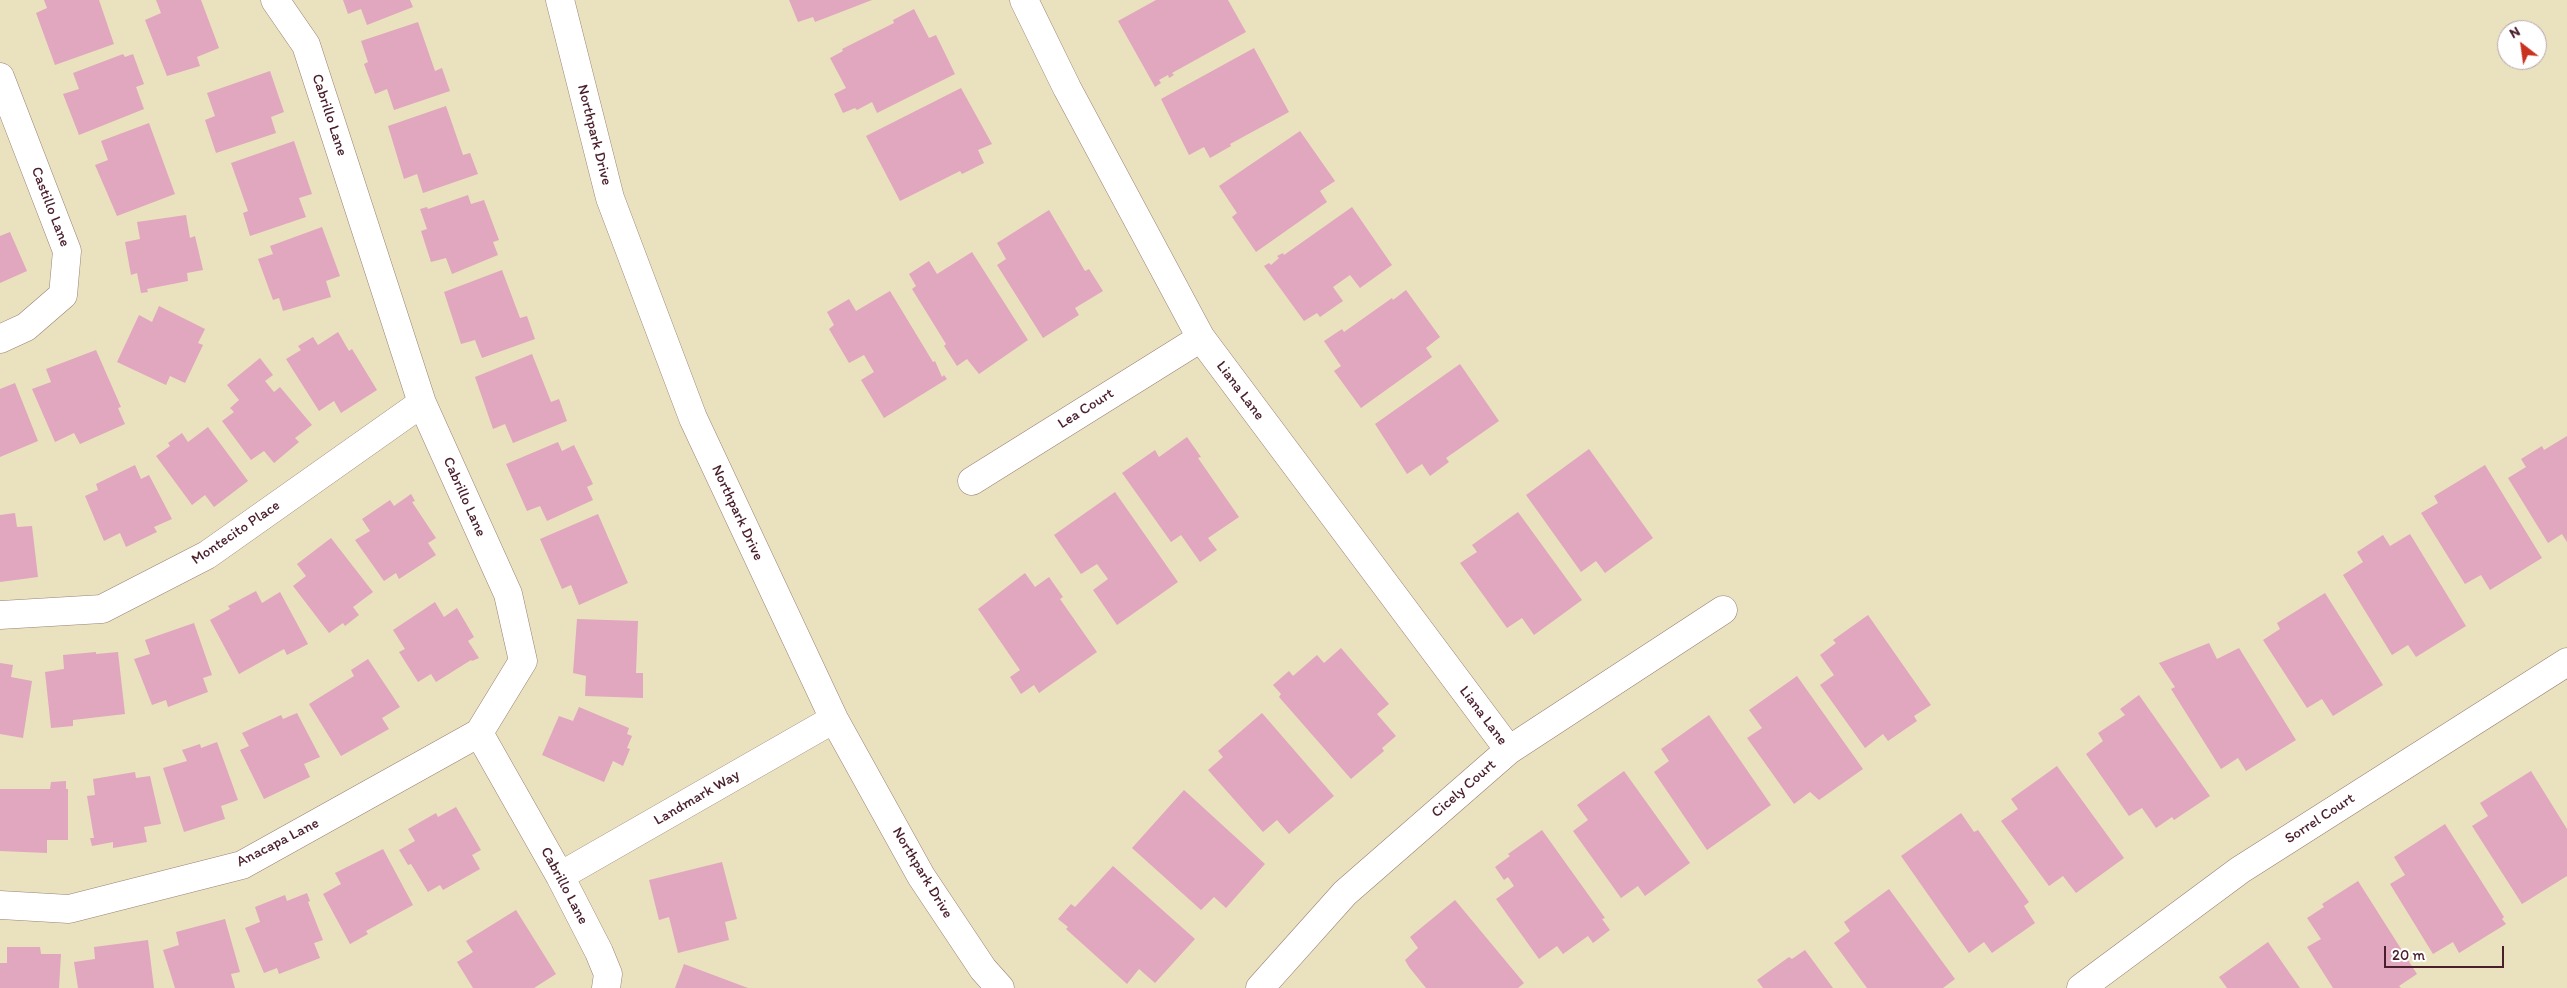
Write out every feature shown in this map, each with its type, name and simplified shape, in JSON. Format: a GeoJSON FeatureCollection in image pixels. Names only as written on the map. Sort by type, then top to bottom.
{"type":"FeatureCollection","features":[{"type":"Feature","properties":{"kind":"street","name":"Cabrillo Lane"},"geometry":{"type":"LineString","coordinates":[[275,0],[306,45],[422,403],[508,594],[523,661],[479,734],[560,876],[599,952],[607,981]]}},
{"type":"Feature","properties":{"kind":"street","name":"Northpark Drive"},"geometry":{"type":"LineString","coordinates":[[560,0],[610,198],[693,418],[834,719],[921,876],[983,969],[1000,988]]}},
{"type":"Feature","properties":{"kind":"street","name":"Liana Lane"},"geometry":{"type":"LineString","coordinates":[[1024,0],[1071,96],[1201,338],[1509,750]]}},
{"type":"Feature","properties":{"kind":"street","name":"Castillo Lane"},"geometry":{"type":"LineString","coordinates":[[0,77],[67,251],[63,295],[26,327],[0,339]]}},
{"type":"Feature","properties":{"kind":"street","name":"Lea Court"},"geometry":{"type":"LineString","coordinates":[[972,481],[1201,338]]}},
{"type":"Feature","properties":{"kind":"street","name":"Montecito Place"},"geometry":{"type":"LineString","coordinates":[[0,614],[102,609],[206,555],[422,403]]}},
{"type":"Feature","properties":{"kind":"street","name":"Cicely Court"},"geometry":{"type":"LineString","coordinates":[[1260,988],[1345,893],[1509,750],[1722,610]]}},
{"type":"Feature","properties":{"kind":"street","name":"Sorrel Court"},"geometry":{"type":"LineString","coordinates":[[2081,988],[2240,870],[2567,662]]}},
{"type":"Feature","properties":{"kind":"street","name":"Landmark Way"},"geometry":{"type":"LineString","coordinates":[[560,876],[834,719]]}},
{"type":"Feature","properties":{"kind":"street","name":"Anacapa Lane"},"geometry":{"type":"LineString","coordinates":[[0,904],[69,909],[242,865],[479,734]]}},
{"type":"Feature","properties":{"kind":"building"},"geometry":{"type":"Polygon","coordinates":[[[44,0],[99,0],[114,44],[55,65],[36,13],[47,8],[44,0]]]}},
{"type":"Feature","properties":{"kind":"building"},"geometry":{"type":"Polygon","coordinates":[[[156,0],[201,0],[219,48],[197,57],[200,66],[167,76],[145,20],[161,13],[156,0]]]}},
{"type":"Feature","properties":{"kind":"building"},"geometry":{"type":"Polygon","coordinates":[[[343,0],[410,0],[413,7],[367,25],[361,9],[348,14],[343,0]]]}},
{"type":"Feature","properties":{"kind":"building"},"geometry":{"type":"Polygon","coordinates":[[[789,0],[872,0],[815,22],[813,17],[798,22],[789,0]]]}},
{"type":"Feature","properties":{"kind":"building"},"geometry":{"type":"Polygon","coordinates":[[[1156,0],[1228,0],[1246,32],[1172,73],[1174,75],[1169,78],[1168,75],[1159,80],[1161,83],[1155,87],[1118,21],[1156,0]]]}},
{"type":"Feature","properties":{"kind":"building"},"geometry":{"type":"Polygon","coordinates":[[[914,9],[929,38],[936,35],[955,74],[877,113],[872,102],[857,110],[855,108],[843,113],[834,94],[846,88],[830,58],[843,51],[842,49],[894,23],[893,20],[914,9]]]}},
{"type":"Feature","properties":{"kind":"building"},"geometry":{"type":"Polygon","coordinates":[[[418,22],[435,71],[442,68],[450,91],[394,110],[387,89],[375,94],[364,64],[368,62],[361,41],[418,22]]]}},
{"type":"Feature","properties":{"kind":"building"},"geometry":{"type":"Polygon","coordinates":[[[1254,48],[1289,112],[1230,144],[1231,146],[1210,158],[1204,147],[1189,155],[1161,99],[1254,48]]]}},
{"type":"Feature","properties":{"kind":"building"},"geometry":{"type":"Polygon","coordinates":[[[123,54],[125,57],[133,54],[144,84],[136,87],[144,109],[79,135],[63,94],[79,89],[73,73],[123,54]]]}},
{"type":"Feature","properties":{"kind":"building"},"geometry":{"type":"Polygon","coordinates":[[[270,71],[284,112],[271,117],[276,133],[216,153],[205,120],[215,116],[207,93],[270,71]]]}},
{"type":"Feature","properties":{"kind":"building"},"geometry":{"type":"Polygon","coordinates":[[[961,88],[992,144],[978,150],[984,163],[962,174],[960,171],[900,201],[866,136],[961,88]]]}},
{"type":"Feature","properties":{"kind":"building"},"geometry":{"type":"Polygon","coordinates":[[[446,106],[463,155],[470,153],[478,174],[423,193],[417,174],[404,179],[388,126],[446,106]]]}},
{"type":"Feature","properties":{"kind":"building"},"geometry":{"type":"Polygon","coordinates":[[[149,123],[175,194],[117,216],[95,165],[108,160],[101,141],[149,123]]]}},
{"type":"Feature","properties":{"kind":"building"},"geometry":{"type":"Polygon","coordinates":[[[1300,131],[1335,181],[1320,191],[1327,202],[1256,252],[1232,217],[1237,213],[1219,186],[1300,131]]]}},
{"type":"Feature","properties":{"kind":"building"},"geometry":{"type":"Polygon","coordinates":[[[294,141],[312,194],[299,198],[306,217],[250,236],[243,213],[248,211],[231,163],[294,141]]]}},
{"type":"Feature","properties":{"kind":"building"},"geometry":{"type":"Polygon","coordinates":[[[468,195],[471,204],[484,200],[499,240],[493,242],[498,255],[452,274],[446,258],[431,262],[421,231],[427,229],[420,209],[427,207],[428,209],[468,195]]]}},
{"type":"Feature","properties":{"kind":"building"},"geometry":{"type":"Polygon","coordinates":[[[1352,207],[1392,265],[1360,288],[1350,275],[1333,287],[1343,301],[1320,317],[1317,313],[1304,321],[1264,266],[1269,263],[1271,265],[1279,258],[1277,256],[1283,253],[1284,255],[1352,207]]]}},
{"type":"Feature","properties":{"kind":"building"},"geometry":{"type":"Polygon","coordinates":[[[1049,210],[1085,271],[1089,269],[1103,291],[1075,308],[1079,315],[1043,338],[997,265],[1006,259],[997,243],[1049,210]]]}},
{"type":"Feature","properties":{"kind":"building"},"geometry":{"type":"Polygon","coordinates":[[[186,215],[190,238],[195,236],[203,270],[187,273],[188,281],[147,289],[148,292],[141,293],[137,273],[131,275],[125,242],[140,239],[137,222],[186,215]]]}},
{"type":"Feature","properties":{"kind":"building"},"geometry":{"type":"Polygon","coordinates":[[[322,227],[340,276],[326,281],[331,297],[283,311],[279,298],[273,300],[258,259],[273,254],[270,246],[322,227]]]}},
{"type":"Feature","properties":{"kind":"building"},"geometry":{"type":"Polygon","coordinates":[[[10,232],[27,271],[0,283],[0,236],[10,232]]]}},
{"type":"Feature","properties":{"kind":"building"},"geometry":{"type":"Polygon","coordinates":[[[972,252],[1028,340],[979,374],[967,359],[957,366],[944,346],[946,344],[912,289],[916,286],[909,274],[929,261],[937,274],[972,252]]]}},
{"type":"Feature","properties":{"kind":"building"},"geometry":{"type":"Polygon","coordinates":[[[502,270],[520,318],[527,316],[535,339],[482,358],[475,340],[461,344],[444,292],[502,270]]]}},
{"type":"Feature","properties":{"kind":"building"},"geometry":{"type":"Polygon","coordinates":[[[1406,290],[1440,337],[1426,348],[1432,357],[1361,408],[1334,371],[1341,366],[1324,341],[1342,329],[1344,332],[1406,290]]]}},
{"type":"Feature","properties":{"kind":"building"},"geometry":{"type":"Polygon","coordinates":[[[890,291],[933,362],[935,361],[942,377],[944,375],[947,379],[884,418],[861,380],[874,372],[864,355],[849,363],[829,329],[834,325],[827,312],[849,299],[856,311],[890,291]]]}},
{"type":"Feature","properties":{"kind":"building"},"geometry":{"type":"Polygon","coordinates":[[[159,306],[205,329],[198,343],[203,345],[185,383],[170,376],[166,385],[117,362],[139,315],[152,322],[159,306]]]}},
{"type":"Feature","properties":{"kind":"building"},"geometry":{"type":"Polygon","coordinates":[[[338,332],[349,351],[352,349],[377,390],[341,413],[334,401],[319,411],[286,359],[301,350],[298,346],[313,337],[318,345],[338,332]]]}},
{"type":"Feature","properties":{"kind":"building"},"geometry":{"type":"Polygon","coordinates":[[[96,350],[121,407],[118,408],[125,424],[80,444],[74,433],[55,442],[32,389],[51,382],[46,369],[96,350]]]}},
{"type":"Feature","properties":{"kind":"building"},"geometry":{"type":"Polygon","coordinates":[[[532,354],[551,402],[559,399],[567,421],[513,443],[505,424],[493,429],[475,377],[532,354]]]}},
{"type":"Feature","properties":{"kind":"building"},"geometry":{"type":"Polygon","coordinates":[[[260,358],[273,375],[265,381],[274,392],[280,387],[312,425],[295,438],[299,442],[274,463],[264,451],[251,460],[222,421],[234,412],[230,408],[239,400],[227,385],[260,358]]]}},
{"type":"Feature","properties":{"kind":"building"},"geometry":{"type":"Polygon","coordinates":[[[1460,364],[1499,421],[1446,458],[1449,462],[1430,476],[1422,464],[1407,474],[1375,424],[1460,364]]]}},
{"type":"Feature","properties":{"kind":"building"},"geometry":{"type":"Polygon","coordinates":[[[15,383],[38,441],[0,457],[0,389],[15,383]]]}},
{"type":"Feature","properties":{"kind":"building"},"geometry":{"type":"Polygon","coordinates":[[[208,427],[248,481],[214,507],[205,495],[192,505],[156,456],[170,446],[168,443],[182,433],[188,442],[208,427]]]}},
{"type":"Feature","properties":{"kind":"building"},"geometry":{"type":"Polygon","coordinates":[[[2567,436],[2567,542],[2562,534],[2548,543],[2508,478],[2526,467],[2521,459],[2542,446],[2544,450],[2567,436]]]}},
{"type":"Feature","properties":{"kind":"building"},"geometry":{"type":"Polygon","coordinates":[[[1187,437],[1201,457],[1198,458],[1239,517],[1208,538],[1217,550],[1200,562],[1181,535],[1171,542],[1122,473],[1155,450],[1159,457],[1187,437]]]}},
{"type":"Feature","properties":{"kind":"building"},"geometry":{"type":"Polygon","coordinates":[[[558,442],[562,451],[574,445],[593,484],[587,487],[593,500],[547,521],[540,506],[527,511],[506,464],[558,442]]]}},
{"type":"Feature","properties":{"kind":"building"},"geometry":{"type":"Polygon","coordinates":[[[1589,449],[1653,538],[1605,573],[1596,561],[1581,572],[1526,495],[1589,449]]]}},
{"type":"Feature","properties":{"kind":"building"},"geometry":{"type":"Polygon","coordinates":[[[135,465],[141,479],[149,475],[172,519],[154,527],[157,532],[126,547],[120,533],[104,541],[85,496],[98,490],[96,484],[135,465]]]}},
{"type":"Feature","properties":{"kind":"building"},"geometry":{"type":"Polygon","coordinates":[[[2485,465],[2542,558],[2490,590],[2481,575],[2465,584],[2421,513],[2438,503],[2434,496],[2485,465]]]}},
{"type":"Feature","properties":{"kind":"building"},"geometry":{"type":"Polygon","coordinates":[[[1115,492],[1178,582],[1117,625],[1093,590],[1108,579],[1097,564],[1081,574],[1054,535],[1115,492]]]}},
{"type":"Feature","properties":{"kind":"building"},"geometry":{"type":"Polygon","coordinates":[[[411,494],[415,501],[412,502],[436,538],[428,543],[436,555],[399,579],[396,573],[384,581],[355,540],[370,531],[362,519],[390,500],[394,506],[411,494]]]}},
{"type":"Feature","properties":{"kind":"building"},"geometry":{"type":"Polygon","coordinates":[[[1518,512],[1582,600],[1534,635],[1522,618],[1507,628],[1460,563],[1477,552],[1472,545],[1518,512]]]}},
{"type":"Feature","properties":{"kind":"building"},"geometry":{"type":"Polygon","coordinates":[[[15,513],[17,527],[32,526],[38,577],[0,582],[0,515],[15,513]]]}},
{"type":"Feature","properties":{"kind":"building"},"geometry":{"type":"Polygon","coordinates":[[[598,514],[628,583],[579,605],[571,585],[562,589],[540,539],[598,514]]]}},
{"type":"Feature","properties":{"kind":"building"},"geometry":{"type":"Polygon","coordinates":[[[2410,534],[2466,626],[2416,657],[2408,645],[2392,655],[2343,575],[2363,562],[2357,552],[2383,535],[2390,546],[2410,534]]]}},
{"type":"Feature","properties":{"kind":"building"},"geometry":{"type":"Polygon","coordinates":[[[331,538],[373,592],[353,607],[359,615],[345,626],[343,623],[329,633],[293,586],[306,576],[297,564],[331,538]]]}},
{"type":"Feature","properties":{"kind":"building"},"geometry":{"type":"Polygon","coordinates":[[[1025,573],[1035,587],[1049,577],[1063,597],[1060,599],[1097,652],[1039,693],[1034,685],[1021,694],[1010,677],[1020,670],[978,609],[1025,573]]]}},
{"type":"Feature","properties":{"kind":"building"},"geometry":{"type":"Polygon","coordinates":[[[256,591],[262,603],[280,592],[308,644],[287,655],[284,649],[239,674],[210,620],[230,609],[228,606],[256,591]]]}},
{"type":"Feature","properties":{"kind":"building"},"geometry":{"type":"Polygon","coordinates":[[[2325,593],[2383,685],[2333,716],[2322,699],[2307,708],[2263,640],[2280,629],[2277,623],[2325,593]]]}},
{"type":"Feature","properties":{"kind":"building"},"geometry":{"type":"Polygon","coordinates":[[[435,602],[444,617],[457,608],[474,637],[468,641],[479,658],[471,660],[436,682],[431,674],[418,682],[399,652],[405,649],[393,630],[435,602]]]}},
{"type":"Feature","properties":{"kind":"building"},"geometry":{"type":"Polygon","coordinates":[[[1868,615],[1931,705],[1914,716],[1917,721],[1888,741],[1883,734],[1865,748],[1820,685],[1834,675],[1820,655],[1836,643],[1833,640],[1868,615]]]}},
{"type":"Feature","properties":{"kind":"building"},"geometry":{"type":"Polygon","coordinates":[[[577,619],[638,621],[636,673],[643,673],[643,698],[585,696],[586,676],[573,673],[577,619]]]}},
{"type":"Feature","properties":{"kind":"building"},"geometry":{"type":"Polygon","coordinates":[[[194,623],[212,675],[203,678],[208,692],[168,707],[166,700],[152,705],[134,659],[150,654],[145,640],[194,623]]]}},
{"type":"Feature","properties":{"kind":"building"},"geometry":{"type":"Polygon","coordinates":[[[2209,643],[2217,659],[2239,648],[2296,740],[2246,771],[2238,758],[2221,769],[2171,689],[2175,687],[2159,663],[2209,643]]]}},
{"type":"Feature","properties":{"kind":"building"},"geometry":{"type":"Polygon","coordinates":[[[1341,648],[1389,704],[1377,714],[1396,736],[1382,748],[1384,751],[1351,779],[1279,697],[1281,694],[1273,685],[1289,671],[1293,676],[1317,655],[1324,663],[1341,648]]]}},
{"type":"Feature","properties":{"kind":"building"},"geometry":{"type":"Polygon","coordinates":[[[96,652],[96,654],[118,652],[125,714],[73,720],[73,726],[51,728],[45,672],[64,669],[63,655],[96,652]]]}},
{"type":"Feature","properties":{"kind":"building"},"geometry":{"type":"Polygon","coordinates":[[[368,659],[400,707],[382,718],[389,729],[341,756],[309,704],[354,676],[351,670],[368,659]]]}},
{"type":"Feature","properties":{"kind":"building"},"geometry":{"type":"Polygon","coordinates":[[[0,663],[13,665],[11,677],[32,681],[23,738],[0,734],[0,663]]]}},
{"type":"Feature","properties":{"kind":"building"},"geometry":{"type":"Polygon","coordinates":[[[1797,676],[1863,769],[1819,800],[1810,792],[1794,804],[1747,738],[1762,728],[1749,710],[1797,676]]]}},
{"type":"Feature","properties":{"kind":"building"},"geometry":{"type":"Polygon","coordinates":[[[2139,695],[2210,796],[2174,820],[2172,817],[2156,828],[2142,808],[2129,816],[2086,754],[2103,741],[2098,733],[2125,715],[2120,709],[2139,695]]]}},
{"type":"Feature","properties":{"kind":"building"},"geometry":{"type":"Polygon","coordinates":[[[579,707],[629,728],[627,734],[632,736],[627,748],[630,749],[623,766],[613,761],[604,782],[542,755],[559,716],[573,721],[579,707]]]}},
{"type":"Feature","properties":{"kind":"building"},"geometry":{"type":"Polygon","coordinates":[[[297,713],[320,757],[304,764],[310,777],[264,799],[240,750],[249,746],[242,733],[281,715],[283,719],[297,713]]]}},
{"type":"Feature","properties":{"kind":"building"},"geometry":{"type":"Polygon","coordinates":[[[1262,713],[1334,796],[1289,834],[1277,820],[1263,832],[1208,770],[1223,757],[1218,751],[1262,713]]]}},
{"type":"Feature","properties":{"kind":"building"},"geometry":{"type":"Polygon","coordinates":[[[1709,715],[1771,805],[1707,850],[1654,772],[1669,761],[1661,749],[1709,715]]]}},
{"type":"Feature","properties":{"kind":"building"},"geometry":{"type":"Polygon","coordinates":[[[217,742],[238,800],[221,806],[225,819],[184,832],[163,768],[187,761],[182,750],[200,744],[201,748],[217,742]]]}},
{"type":"Feature","properties":{"kind":"building"},"geometry":{"type":"Polygon","coordinates":[[[2057,766],[2124,858],[2076,893],[2063,876],[2049,886],[2001,821],[2018,809],[2011,799],[2057,766]]]}},
{"type":"Feature","properties":{"kind":"building"},"geometry":{"type":"Polygon","coordinates":[[[1624,771],[1690,863],[1645,896],[1638,886],[1621,898],[1573,831],[1588,820],[1577,805],[1624,771]]]}},
{"type":"Feature","properties":{"kind":"building"},"geometry":{"type":"Polygon","coordinates":[[[2531,771],[2567,829],[2567,876],[2522,904],[2472,826],[2488,816],[2480,803],[2531,771]]]}},
{"type":"Feature","properties":{"kind":"building"},"geometry":{"type":"Polygon","coordinates":[[[135,772],[136,778],[150,776],[161,824],[144,827],[147,842],[113,848],[113,842],[92,846],[90,838],[94,838],[87,796],[95,795],[93,779],[135,772]]]}},
{"type":"Feature","properties":{"kind":"building"},"geometry":{"type":"Polygon","coordinates":[[[66,781],[66,789],[68,789],[68,840],[47,840],[47,853],[0,851],[0,789],[50,789],[51,782],[66,781]]]}},
{"type":"Feature","properties":{"kind":"building"},"geometry":{"type":"Polygon","coordinates":[[[1184,790],[1265,864],[1226,908],[1214,897],[1201,910],[1132,848],[1184,790]]]}},
{"type":"Feature","properties":{"kind":"building"},"geometry":{"type":"Polygon","coordinates":[[[456,807],[481,850],[472,855],[480,869],[443,890],[440,885],[428,892],[411,864],[408,865],[399,850],[415,841],[408,829],[436,813],[438,817],[456,807]]]}},
{"type":"Feature","properties":{"kind":"building"},"geometry":{"type":"Polygon","coordinates":[[[1961,813],[1974,832],[1978,830],[2029,902],[2024,906],[2035,923],[1992,953],[1984,942],[1969,953],[1901,856],[1961,813]]]}},
{"type":"Feature","properties":{"kind":"building"},"geometry":{"type":"Polygon","coordinates":[[[2445,824],[2504,917],[2502,919],[2506,924],[2459,953],[2453,942],[2433,954],[2390,884],[2405,875],[2394,857],[2445,824]]]}},
{"type":"Feature","properties":{"kind":"building"},"geometry":{"type":"Polygon","coordinates":[[[1542,830],[1605,918],[1602,919],[1610,930],[1593,943],[1588,936],[1563,954],[1557,946],[1539,959],[1496,899],[1514,886],[1508,877],[1504,880],[1495,867],[1510,856],[1508,854],[1542,830]]]}},
{"type":"Feature","properties":{"kind":"building"},"geometry":{"type":"Polygon","coordinates":[[[383,849],[413,905],[366,931],[368,934],[350,944],[323,894],[341,884],[335,873],[383,849]]]}},
{"type":"Feature","properties":{"kind":"building"},"geometry":{"type":"Polygon","coordinates":[[[722,862],[737,919],[725,922],[729,940],[678,953],[669,917],[659,920],[649,880],[722,862]]]}},
{"type":"Feature","properties":{"kind":"building"},"geometry":{"type":"Polygon","coordinates":[[[1113,866],[1195,939],[1155,983],[1139,969],[1127,984],[1066,929],[1068,927],[1058,919],[1071,904],[1075,907],[1113,866]]]}},
{"type":"Feature","properties":{"kind":"building"},"geometry":{"type":"Polygon","coordinates":[[[2358,881],[2417,974],[2399,986],[2401,988],[2333,988],[2307,947],[2321,939],[2307,918],[2324,907],[2322,904],[2358,881]]]}},
{"type":"Feature","properties":{"kind":"building"},"geometry":{"type":"Polygon","coordinates":[[[1889,889],[1955,979],[1943,988],[1867,988],[1834,943],[1850,931],[1844,922],[1889,889]]]}},
{"type":"Feature","properties":{"kind":"building"},"geometry":{"type":"Polygon","coordinates":[[[307,893],[310,901],[308,902],[323,940],[314,943],[320,958],[279,974],[277,968],[264,973],[245,928],[260,922],[255,907],[285,895],[287,901],[307,893]]]}},
{"type":"Feature","properties":{"kind":"building"},"geometry":{"type":"Polygon","coordinates":[[[1455,900],[1524,983],[1518,988],[1426,988],[1409,967],[1405,960],[1418,948],[1410,937],[1455,900]]]}},
{"type":"Feature","properties":{"kind":"building"},"geometry":{"type":"Polygon","coordinates":[[[516,910],[556,974],[534,988],[473,988],[457,962],[473,952],[466,941],[516,910]]]}},
{"type":"Feature","properties":{"kind":"building"},"geometry":{"type":"Polygon","coordinates":[[[225,919],[240,972],[231,974],[235,988],[175,988],[163,950],[179,945],[176,932],[225,919]]]}},
{"type":"Feature","properties":{"kind":"building"},"geometry":{"type":"Polygon","coordinates":[[[148,940],[154,988],[78,988],[74,962],[95,959],[94,947],[148,940]]]}},
{"type":"Feature","properties":{"kind":"building"},"geometry":{"type":"Polygon","coordinates":[[[2268,942],[2300,988],[2227,988],[2219,977],[2268,942]]]}},
{"type":"Feature","properties":{"kind":"building"},"geometry":{"type":"Polygon","coordinates":[[[7,947],[40,947],[41,954],[61,954],[59,988],[0,988],[0,963],[7,963],[7,947]]]}},
{"type":"Feature","properties":{"kind":"building"},"geometry":{"type":"Polygon","coordinates":[[[1805,950],[1833,988],[1763,988],[1757,980],[1789,957],[1792,959],[1805,950]]]}},
{"type":"Feature","properties":{"kind":"building"},"geometry":{"type":"Polygon","coordinates":[[[684,964],[748,988],[675,988],[684,964]]]}}]}
